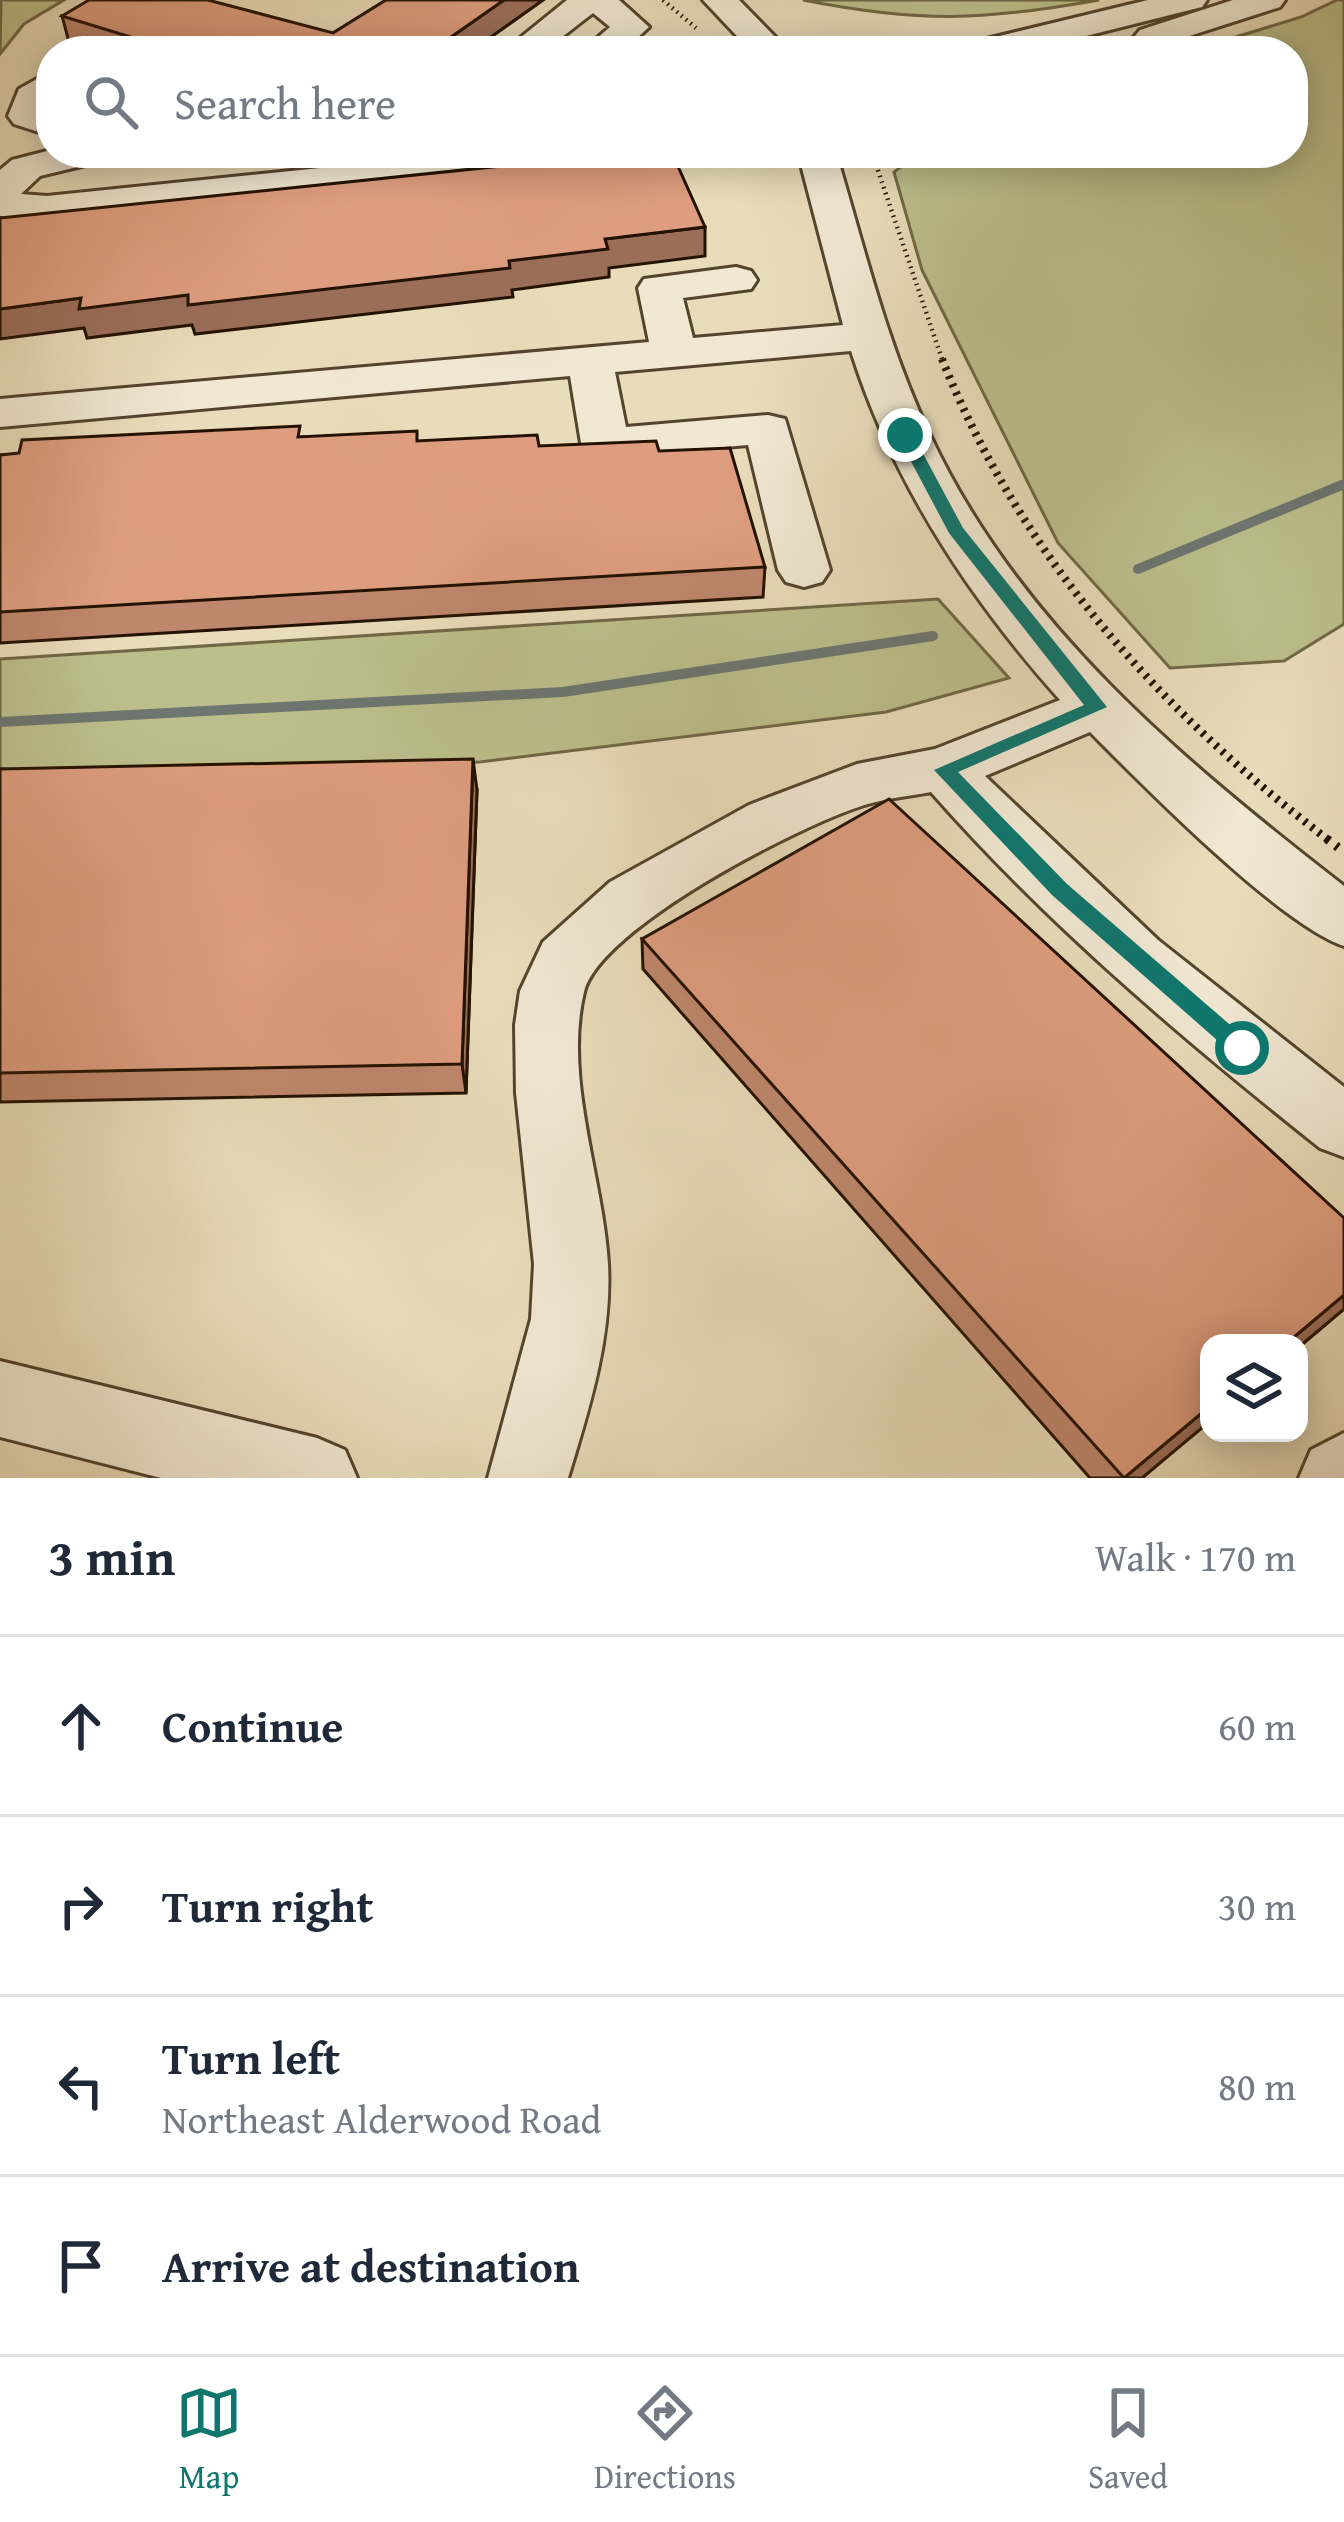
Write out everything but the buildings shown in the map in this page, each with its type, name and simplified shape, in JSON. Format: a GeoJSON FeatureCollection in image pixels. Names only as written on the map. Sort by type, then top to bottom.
{"type":"FeatureCollection","features":[{"type":"Feature","properties":{"kind":"street"},"geometry":{"type":"LineString","coordinates":[[543,36],[593,0],[632,27],[620,36]]}},
{"type":"Feature","properties":{"kind":"street"},"geometry":{"type":"LineString","coordinates":[[720,0],[756,36]]}},
{"type":"Feature","properties":{"kind":"street"},"geometry":{"type":"LineString","coordinates":[[1056,36],[1197,7],[1268,0]]}},
{"type":"Feature","properties":{"kind":"street"},"geometry":{"type":"LineString","coordinates":[[1132,36],[1197,7]]}},
{"type":"Feature","properties":{"kind":"street"},"geometry":{"type":"LineString","coordinates":[[36,94],[27,116],[36,119]]}},
{"type":"Feature","properties":{"kind":"street"},"geometry":{"type":"LineString","coordinates":[[36,166],[26,169],[0,195],[14,207],[47,208],[435,168]]}},
{"type":"Feature","properties":{"kind":"street"},"geometry":{"type":"LineString","coordinates":[[822,168],[905,435],[955,530],[1023,622],[1097,707],[1176,784],[1344,921]]}},
{"type":"Feature","properties":{"kind":"street"},"geometry":{"type":"LineString","coordinates":[[674,354],[658,288],[736,280]]}},
{"type":"Feature","properties":{"kind":"street"},"geometry":{"type":"LineString","coordinates":[[0,413],[872,336]]}},
{"type":"Feature","properties":{"kind":"street"},"geometry":{"type":"LineString","coordinates":[[590,361],[605,443],[768,429],[804,569]]}},
{"type":"Feature","properties":{"kind":"street"},"geometry":{"type":"LineString","coordinates":[[528,1478],[559,1379],[571,1268],[550,1083],[553,988],[578,939],[624,904],[739,838],[848,788],[944,770],[1097,707]]}},
{"type":"Feature","properties":{"kind":"street"},"geometry":{"type":"LineString","coordinates":[[944,770],[1060,890],[1242,1048],[1344,1126]]}},
{"type":"Feature","properties":{"kind":"street"},"geometry":{"type":"LineString","coordinates":[[0,1399],[316,1478]]}},
{"type":"Feature","properties":{"kind":"path"},"geometry":{"type":"LineString","coordinates":[[663,0],[704,36]]}},
{"type":"Feature","properties":{"kind":"path"},"geometry":{"type":"LineString","coordinates":[[877,168],[969,424],[1048,560],[1119,653],[1175,712],[1344,852]]}},
{"type":"Feature","properties":{"kind":"green space"},"geometry":{"type":"Polygon","coordinates":[[[1,0],[64,0],[24,24],[0,54],[1,0]]]}},
{"type":"Feature","properties":{"kind":"green space"},"geometry":{"type":"Polygon","coordinates":[[[803,0],[1099,0],[1020,12],[917,16],[803,0]]]}},
{"type":"Feature","properties":{"kind":"green space"},"geometry":{"type":"Polygon","coordinates":[[[1344,0],[1344,624],[1284,661],[1170,668],[1058,543],[922,270],[894,172],[899,168],[1308,168],[1308,36],[1239,36],[1344,0]]]}},
{"type":"Feature","properties":{"kind":"green space"},"geometry":{"type":"Polygon","coordinates":[[[938,599],[1009,678],[886,712],[480,762],[0,783],[0,659],[938,599]]]}},
{"type":"Feature","properties":{"kind":"waterway"},"geometry":{"type":"LineString","coordinates":[[1138,569],[1344,484]]}},
{"type":"Feature","properties":{"kind":"waterway"},"geometry":{"type":"LineString","coordinates":[[0,722],[563,692],[933,636]]}},
{"type":"Feature","properties":{"kind":"route"},"geometry":{"type":"LineString","coordinates":[[905,435],[955,530],[1000,593],[1097,707],[944,770],[1060,890],[1242,1048]]}}]}
